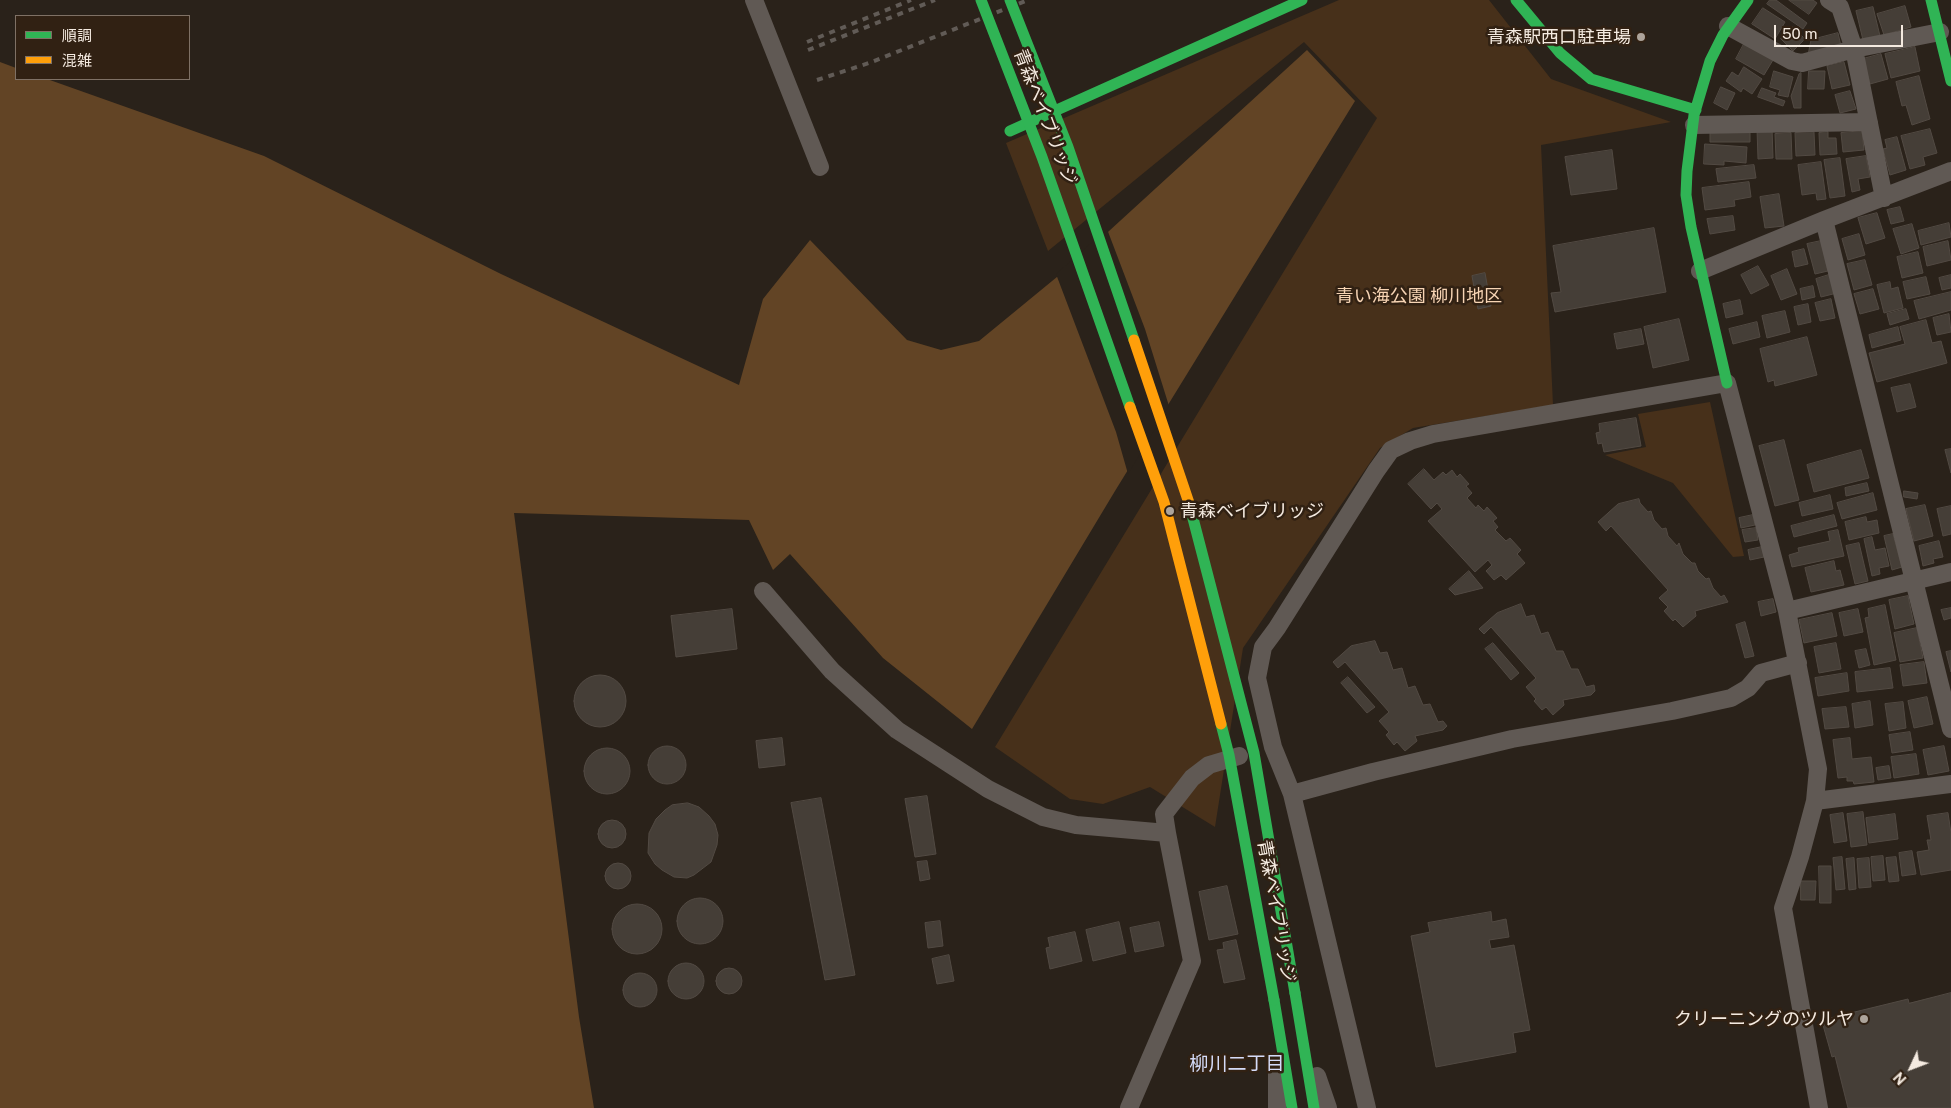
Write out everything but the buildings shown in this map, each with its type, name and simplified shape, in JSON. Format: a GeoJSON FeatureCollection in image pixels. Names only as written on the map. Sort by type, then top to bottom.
{"type":"FeatureCollection","features":[{"type":"Feature","properties":{"kind":"street"},"geometry":{"type":"LineString","coordinates":[[754,0],[820,167]]}},
{"type":"Feature","properties":{"kind":"street","name":"青森ベイブリッジ"},"geometry":{"type":"LineString","coordinates":[[981,0],[1042,157],[1164,502],[1229,755],[1292,1108]]}},
{"type":"Feature","properties":{"kind":"street","name":"青森ベイブリッジ"},"geometry":{"type":"LineString","coordinates":[[1010,0],[1068,147],[1187,495],[1254,753],[1314,1108]]}},
{"type":"Feature","properties":{"kind":"street"},"geometry":{"type":"LineString","coordinates":[[1010,131],[1302,0]]}},
{"type":"Feature","properties":{"kind":"street"},"geometry":{"type":"LineString","coordinates":[[1516,0],[1566,60],[1578,71],[1591,79],[1695,117],[1869,122]]}},
{"type":"Feature","properties":{"kind":"street"},"geometry":{"type":"LineString","coordinates":[[1748,0],[1728,26],[1710,61],[1702,85],[1688,158],[1686,188],[1689,216],[1700,271],[1727,383],[1787,611],[1818,770],[1814,801],[1800,857],[1783,908],[1819,1108]]}},
{"type":"Feature","properties":{"kind":"street"},"geometry":{"type":"LineString","coordinates":[[1829,0],[1840,7],[1854,49],[1884,198]]}},
{"type":"Feature","properties":{"kind":"street"},"geometry":{"type":"LineString","coordinates":[[1931,0],[1951,81]]}},
{"type":"Feature","properties":{"kind":"street"},"geometry":{"type":"LineString","coordinates":[[1728,26],[1792,61],[1802,63],[1854,49],[1940,32]]}},
{"type":"Feature","properties":{"kind":"street"},"geometry":{"type":"LineString","coordinates":[[1700,271],[1951,171]]}},
{"type":"Feature","properties":{"kind":"street"},"geometry":{"type":"LineString","coordinates":[[1824,220],[1951,729]]}},
{"type":"Feature","properties":{"kind":"street"},"geometry":{"type":"LineString","coordinates":[[1367,1108],[1292,794],[1273,747],[1256,678],[1263,647],[1391,450],[1433,434],[1727,383]]}},
{"type":"Feature","properties":{"kind":"street"},"geometry":{"type":"LineString","coordinates":[[1787,611],[1951,572]]}},
{"type":"Feature","properties":{"kind":"street"},"geometry":{"type":"LineString","coordinates":[[763,591],[832,671],[897,730],[988,789],[1043,817],[1076,825],[1167,833]]}},
{"type":"Feature","properties":{"kind":"street"},"geometry":{"type":"LineString","coordinates":[[1292,794],[1512,739],[1672,711],[1731,698],[1748,688],[1761,673],[1798,663]]}},
{"type":"Feature","properties":{"kind":"street"},"geometry":{"type":"LineString","coordinates":[[1129,1108],[1192,962],[1164,814],[1192,778],[1209,765],[1273,747]]}},
{"type":"Feature","properties":{"kind":"street"},"geometry":{"type":"LineString","coordinates":[[1814,801],[1951,784]]}},
{"type":"Feature","properties":{"kind":"street"},"geometry":{"type":"LineString","coordinates":[[1277,1022],[1277,1108]]}},
{"type":"Feature","properties":{"kind":"street"},"geometry":{"type":"LineString","coordinates":[[1302,1035],[1328,1108]]}},
{"type":"Feature","properties":{"kind":"green space","name":"青い海公園 柳川地区"},"geometry":{"type":"Polygon","coordinates":[[[1339,0],[1489,0],[1551,79],[1671,122],[1541,145],[1553,405],[1413,428],[1380,448],[1243,648],[1215,827],[1150,787],[1103,804],[1070,799],[995,747],[1377,118],[1304,42],[1048,251],[1006,143],[1339,0]]]}},
{"type":"Feature","properties":{"kind":"green space"},"geometry":{"type":"Polygon","coordinates":[[[1710,402],[1744,556],[1733,557],[1673,483],[1605,455],[1646,447],[1638,414],[1710,402]]]}},
{"type":"Feature","properties":{"kind":"shaded area"},"geometry":{"type":"Polygon","coordinates":[[[1307,50],[1355,101],[1115,491],[972,729],[883,658],[790,554],[773,570],[749,520],[514,513],[579,1017],[594,1108],[0,1108],[0,62],[15,68],[15,80],[50,80],[264,156],[501,274],[739,385],[763,299],[810,240],[907,340],[941,350],[979,341],[1074,263],[1307,50]]]}},
{"type":"Feature","properties":{"kind":"pier"},"geometry":{"type":"Polygon","coordinates":[[[1107,229],[1145,329],[1169,406],[1128,474],[1116,432],[1056,274],[1107,229]]]}},
{"type":"Feature","properties":{"kind":"railway"},"geometry":{"type":"LineString","coordinates":[[807,42],[911,0]]}},
{"type":"Feature","properties":{"kind":"railway"},"geometry":{"type":"LineString","coordinates":[[808,50],[935,0]]}},
{"type":"Feature","properties":{"kind":"railway"},"geometry":{"type":"LineString","coordinates":[[817,80],[869,63],[1028,0]]}},
{"type":"Feature","properties":{"kind":"traffic: fast"},"geometry":{"type":"LineString","coordinates":[[981,0],[1042,157],[1130,407]]}},
{"type":"Feature","properties":{"kind":"traffic: fast"},"geometry":{"type":"LineString","coordinates":[[1010,0],[1068,147],[1134,340]]}},
{"type":"Feature","properties":{"kind":"traffic: fast"},"geometry":{"type":"LineString","coordinates":[[1010,131],[1302,0]]}},
{"type":"Feature","properties":{"kind":"traffic: fast"},"geometry":{"type":"LineString","coordinates":[[1516,0],[1560,53],[1591,79],[1696,110]]}},
{"type":"Feature","properties":{"kind":"traffic: fast"},"geometry":{"type":"LineString","coordinates":[[1727,383],[1691,227],[1686,195],[1687,171],[1694,115],[1710,61],[1723,35],[1748,0]]}},
{"type":"Feature","properties":{"kind":"traffic: fast"},"geometry":{"type":"LineString","coordinates":[[1931,0],[1951,81]]}},
{"type":"Feature","properties":{"kind":"traffic: fast"},"geometry":{"type":"LineString","coordinates":[[1189,503],[1254,753],[1295,993]]}},
{"type":"Feature","properties":{"kind":"traffic: fast"},"geometry":{"type":"LineString","coordinates":[[1221,724],[1229,755],[1274,1000]]}},
{"type":"Feature","properties":{"kind":"traffic: fast"},"geometry":{"type":"LineString","coordinates":[[1295,993],[1314,1108]]}},
{"type":"Feature","properties":{"kind":"traffic: fast"},"geometry":{"type":"LineString","coordinates":[[1274,1000],[1292,1108]]}},
{"type":"Feature","properties":{"kind":"traffic: slow"},"geometry":{"type":"LineString","coordinates":[[1134,340],[1189,503]]}},
{"type":"Feature","properties":{"kind":"traffic: slow"},"geometry":{"type":"LineString","coordinates":[[1130,407],[1164,502],[1221,724]]}},
{"type":"Feature","properties":{"kind":"place","name":"青森駅西口駐車場"},"geometry":{"type":"Point","coordinates":[1641,37]}},
{"type":"Feature","properties":{"kind":"place","name":"青森ベイブリッジ"},"geometry":{"type":"Point","coordinates":[1170,511]}},
{"type":"Feature","properties":{"kind":"place","name":"クリーニングのツルヤ"},"geometry":{"type":"Point","coordinates":[1864,1019]}},
{"type":"Feature","properties":{"kind":"district","name":"柳川二丁目"},"geometry":{"type":"Point","coordinates":[1237,1064]}}]}
